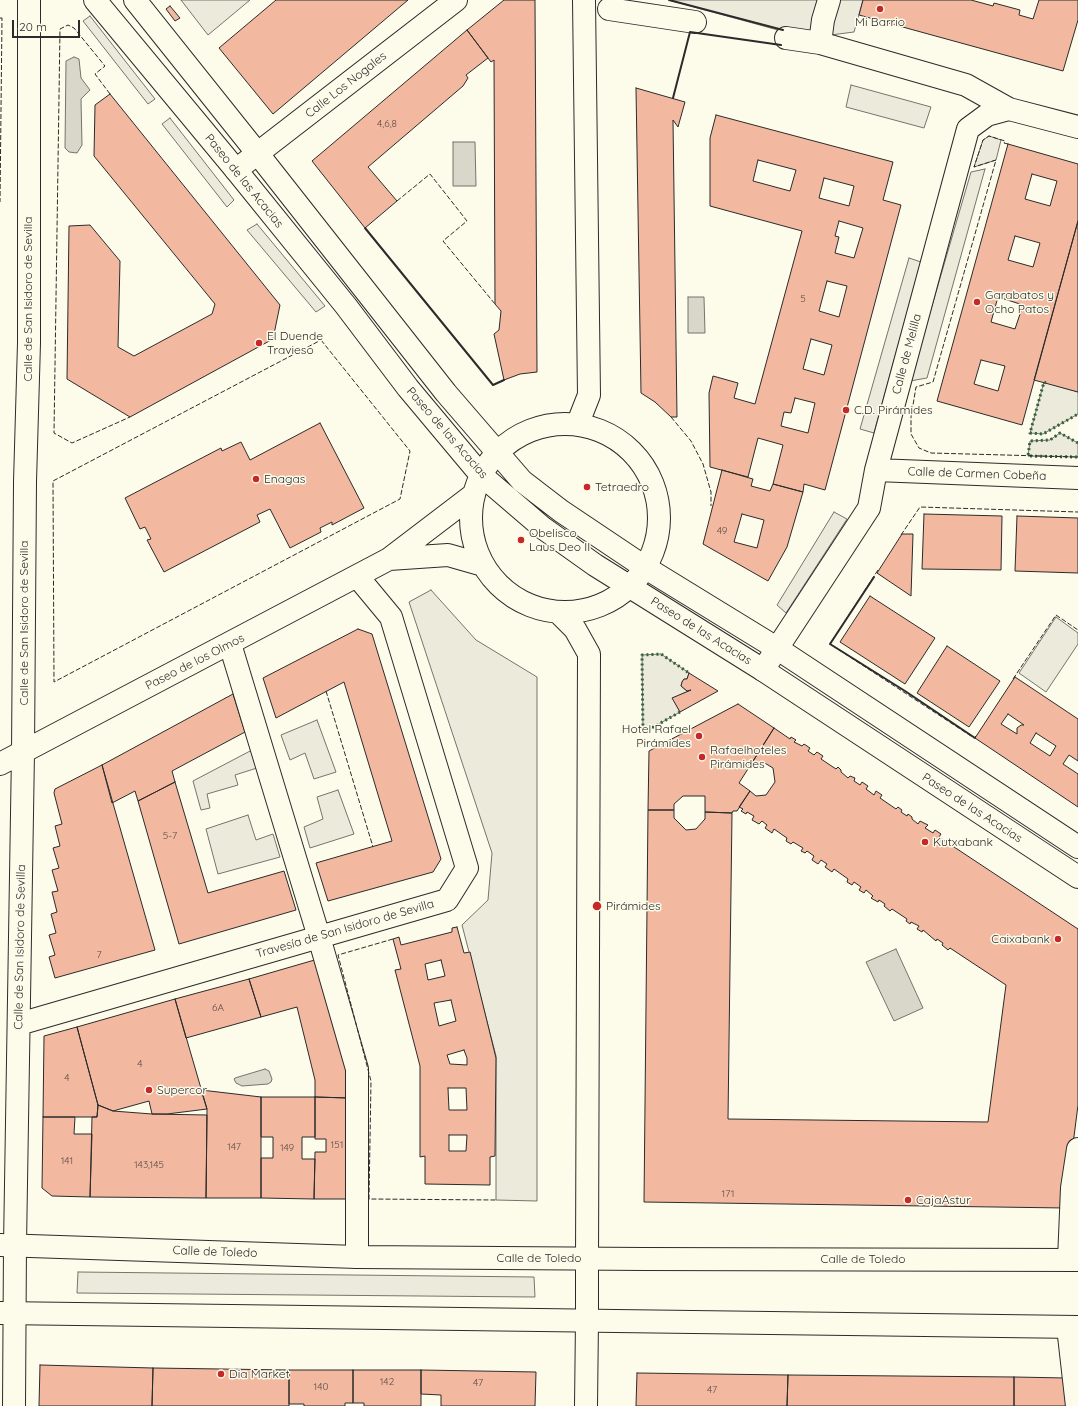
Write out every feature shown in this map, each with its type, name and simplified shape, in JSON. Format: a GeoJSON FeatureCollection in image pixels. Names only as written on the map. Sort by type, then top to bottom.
{"type":"FeatureCollection","features":[{"type":"Feature","properties":{"kind":"street","name":"Calle de San Isidoro de Sevilla"},"geometry":{"type":"LineString","coordinates":[[14,1406],[8,1313],[8,1245],[19,1024],[25,482],[29,343],[30,0]]}},
{"type":"Feature","properties":{"kind":"street","name":"Paseo de las Acacias"},"geometry":{"type":"LineString","coordinates":[[95,0],[236,170],[346,306],[408,388],[480,474],[543,528],[595,565],[763,670],[1078,877]]}},
{"type":"Feature","properties":{"kind":"street","name":"Paseo de las Acacias"},"geometry":{"type":"LineString","coordinates":[[135,0],[446,393],[522,481],[561,511],[646,568],[778,649],[1078,847]]}},
{"type":"Feature","properties":{"kind":"street","name":"Calle Los Nogales"},"geometry":{"type":"LineString","coordinates":[[236,170],[456,0]]}},
{"type":"Feature","properties":{"kind":"street"},"geometry":{"type":"LineString","coordinates":[[578,423],[589,395],[584,0]]}},
{"type":"Feature","properties":{"kind":"street"},"geometry":{"type":"LineString","coordinates":[[820,44],[823,20],[829,0]]}},
{"type":"Feature","properties":{"kind":"street"},"geometry":{"type":"LineString","coordinates":[[609,9],[695,22]]}},
{"type":"Feature","properties":{"kind":"street","name":"Calle de Melilla"},"geometry":{"type":"LineString","coordinates":[[786,38],[820,44],[966,85],[1009,110],[1078,127]]}},
{"type":"Feature","properties":{"kind":"street","name":"Calle de Melilla"},"geometry":{"type":"LineString","coordinates":[[763,670],[869,508],[876,470],[968,129],[987,115],[1009,110]]}},
{"type":"Feature","properties":{"kind":"street"},"geometry":{"type":"LineString","coordinates":[[578,423],[619,439],[644,465],[658,498],[659,534],[646,568],[630,587],[606,603],[583,611],[558,612],[536,608],[515,598],[497,584],[483,565],[473,541],[473,495],[480,474],[496,452],[519,434],[548,424],[578,423]]}},
{"type":"Feature","properties":{"kind":"street","name":"Calle de Carmen Cobeña"},"geometry":{"type":"LineString","coordinates":[[876,470],[1078,478]]}},
{"type":"Feature","properties":{"kind":"street","name":"Paseo de los Olmos"},"geometry":{"type":"LineString","coordinates":[[0,764],[389,559],[473,495]]}},
{"type":"Feature","properties":{"kind":"street","name":"Paseo de los Olmos"},"geometry":{"type":"LineString","coordinates":[[389,559],[448,555],[483,565]]}},
{"type":"Feature","properties":{"kind":"street","name":"Travesía de San Isidoro de Sevilla"},"geometry":{"type":"LineString","coordinates":[[19,1024],[447,900],[467,868],[391,617],[357,576]]}},
{"type":"Feature","properties":{"kind":"street"},"geometry":{"type":"LineString","coordinates":[[558,612],[575,629],[589,654],[586,1406]]}},
{"type":"Feature","properties":{"kind":"street"},"geometry":{"type":"LineString","coordinates":[[230,644],[319,937],[357,1069],[357,1257]]}},
{"type":"Feature","properties":{"kind":"street"},"geometry":{"type":"LineString","coordinates":[[1073,1260],[1072,1188],[1078,1148]]}},
{"type":"Feature","properties":{"kind":"street","name":"Calle de Toledo"},"geometry":{"type":"LineString","coordinates":[[8,1245],[357,1257],[1073,1260]]}},
{"type":"Feature","properties":{"kind":"street"},"geometry":{"type":"LineString","coordinates":[[8,1313],[1073,1327],[1077,1406]]}},
{"type":"Feature","properties":{"kind":"shaded area"},"geometry":{"type":"Polygon","coordinates":[[[181,0],[250,0],[208,35],[181,0]]]}},
{"type":"Feature","properties":{"kind":"shaded area"},"geometry":{"type":"Polygon","coordinates":[[[669,0],[863,0],[854,32],[807,38],[669,0]]]}},
{"type":"Feature","properties":{"kind":"shaded area"},"geometry":{"type":"Polygon","coordinates":[[[90,16],[155,99],[148,104],[83,21],[90,16]]]}},
{"type":"Feature","properties":{"kind":"shaded area"},"geometry":{"type":"Polygon","coordinates":[[[74,57],[79,59],[81,78],[90,90],[81,99],[82,145],[77,153],[69,152],[65,148],[66,61],[74,57]]]}},
{"type":"Feature","properties":{"kind":"shaded area"},"geometry":{"type":"Polygon","coordinates":[[[851,85],[931,107],[924,128],[846,107],[851,85]]]}},
{"type":"Feature","properties":{"kind":"shaded area"},"geometry":{"type":"Polygon","coordinates":[[[170,118],[234,200],[227,207],[162,124],[170,118]]]}},
{"type":"Feature","properties":{"kind":"shaded area"},"geometry":{"type":"Polygon","coordinates":[[[989,136],[1001,140],[996,160],[974,167],[983,140],[989,136]]]}},
{"type":"Feature","properties":{"kind":"shaded area"},"geometry":{"type":"Polygon","coordinates":[[[453,142],[475,142],[476,186],[453,186],[453,142]]]}},
{"type":"Feature","properties":{"kind":"shaded area"},"geometry":{"type":"Polygon","coordinates":[[[985,169],[927,378],[910,381],[971,172],[985,169]]]}},
{"type":"Feature","properties":{"kind":"shaded area"},"geometry":{"type":"Polygon","coordinates":[[[257,224],[325,306],[316,312],[247,230],[257,224]]]}},
{"type":"Feature","properties":{"kind":"shaded area"},"geometry":{"type":"Polygon","coordinates":[[[909,258],[921,262],[874,433],[860,429],[909,258]]]}},
{"type":"Feature","properties":{"kind":"shaded area"},"geometry":{"type":"Polygon","coordinates":[[[688,297],[704,297],[705,333],[688,333],[688,297]]]}},
{"type":"Feature","properties":{"kind":"shaded area"},"geometry":{"type":"Polygon","coordinates":[[[1044,382],[1078,392],[1078,414],[1043,434],[1030,433],[1044,382]]]}},
{"type":"Feature","properties":{"kind":"shaded area"},"geometry":{"type":"Polygon","coordinates":[[[1060,433],[1078,443],[1078,457],[1028,456],[1030,441],[1050,440],[1060,433]]]}},
{"type":"Feature","properties":{"kind":"shaded area"},"geometry":{"type":"Polygon","coordinates":[[[834,512],[847,519],[786,613],[777,605],[834,512]]]}},
{"type":"Feature","properties":{"kind":"shaded area"},"geometry":{"type":"Polygon","coordinates":[[[431,590],[476,640],[537,677],[537,1201],[496,1200],[496,1056],[462,925],[488,900],[492,853],[409,602],[431,590]]]}},
{"type":"Feature","properties":{"kind":"shaded area"},"geometry":{"type":"Polygon","coordinates":[[[1056,617],[1078,633],[1078,644],[1046,692],[1019,673],[1056,617]]]}},
{"type":"Feature","properties":{"kind":"shaded area"},"geometry":{"type":"Polygon","coordinates":[[[661,654],[689,673],[687,679],[684,679],[681,686],[687,691],[691,690],[673,698],[680,712],[643,733],[642,655],[661,654]]]}},
{"type":"Feature","properties":{"kind":"shaded area"},"geometry":{"type":"Polygon","coordinates":[[[317,720],[336,772],[314,779],[305,753],[290,760],[281,735],[317,720]]]}},
{"type":"Feature","properties":{"kind":"shaded area"},"geometry":{"type":"Polygon","coordinates":[[[252,750],[257,768],[235,775],[238,785],[207,794],[210,808],[201,810],[193,781],[252,750]]]}},
{"type":"Feature","properties":{"kind":"shaded area"},"geometry":{"type":"Polygon","coordinates":[[[338,790],[354,834],[310,848],[304,827],[323,819],[317,797],[338,790]]]}},
{"type":"Feature","properties":{"kind":"shaded area"},"geometry":{"type":"Polygon","coordinates":[[[248,815],[256,840],[273,834],[280,857],[218,874],[206,829],[248,815]]]}},
{"type":"Feature","properties":{"kind":"shaded area"},"geometry":{"type":"Polygon","coordinates":[[[896,949],[923,1008],[894,1021],[866,962],[896,949]]]}},
{"type":"Feature","properties":{"kind":"shaded area"},"geometry":{"type":"Polygon","coordinates":[[[265,1069],[269,1071],[272,1079],[268,1084],[242,1086],[236,1083],[234,1079],[235,1078],[265,1069]]]}},
{"type":"Feature","properties":{"kind":"shaded area"},"geometry":{"type":"Polygon","coordinates":[[[78,1272],[534,1277],[535,1297],[77,1293],[78,1272]]]}},
{"type":"Feature","properties":{"kind":"building"},"geometry":{"type":"Polygon","coordinates":[[[276,0],[408,0],[273,114],[219,48],[276,0]]]}},
{"type":"Feature","properties":{"kind":"building"},"geometry":{"type":"Polygon","coordinates":[[[504,0],[535,0],[537,372],[520,374],[504,380],[494,334],[499,330],[501,311],[495,304],[494,60],[491,62],[467,30],[504,0]]]}},
{"type":"Feature","properties":{"kind":"building"},"geometry":{"type":"Polygon","coordinates":[[[863,0],[971,0],[993,6],[994,3],[1020,10],[1019,15],[1033,19],[1039,0],[1078,0],[1078,20],[1063,71],[859,15],[863,0]]]}},
{"type":"Feature","properties":{"kind":"building"},"geometry":{"type":"Polygon","coordinates":[[[170,6],[180,18],[175,21],[166,9],[170,6]]]}},
{"type":"Feature","properties":{"kind":"building"},"geometry":{"type":"Polygon","coordinates":[[[467,30],[488,58],[466,75],[468,78],[463,86],[368,167],[397,201],[365,228],[312,161],[467,30]]]}},
{"type":"Feature","properties":{"kind":"building"},"geometry":{"type":"Polygon","coordinates":[[[636,88],[685,102],[678,127],[673,120],[677,417],[671,417],[655,402],[641,393],[636,88]]]}},
{"type":"Feature","properties":{"kind":"building"},"geometry":{"type":"Polygon","coordinates":[[[110,94],[280,305],[273,339],[130,417],[67,379],[69,226],[90,225],[120,261],[118,347],[134,356],[212,314],[215,304],[94,156],[95,105],[110,94]]]}},
{"type":"Feature","properties":{"kind":"building"},"geometry":{"type":"Polygon","coordinates":[[[716,115],[893,162],[883,200],[901,205],[825,490],[804,484],[803,492],[773,484],[783,445],[758,438],[748,477],[710,467],[709,393],[713,376],[738,383],[734,398],[755,404],[802,231],[710,206],[710,138],[716,115]],[[758,160],[753,181],[790,191],[796,170],[758,160]],[[824,178],[819,198],[849,206],[854,186],[824,178]],[[839,221],[835,236],[839,237],[835,253],[854,258],[863,228],[839,221]],[[827,281],[819,311],[839,317],[847,286],[827,281]],[[811,339],[803,369],[824,375],[832,345],[811,339]],[[795,398],[791,413],[784,412],[781,426],[808,433],[815,403],[795,398]]]}},
{"type":"Feature","properties":{"kind":"building"},"geometry":{"type":"Polygon","coordinates":[[[1008,144],[1078,164],[1078,221],[1022,425],[937,401],[1008,144]],[[1032,174],[1025,199],[1050,206],[1057,181],[1032,174]],[[1015,236],[1008,260],[1033,267],[1040,243],[1015,236]],[[998,297],[991,322],[1015,329],[1023,305],[998,297]],[[981,360],[974,384],[998,391],[1005,366],[981,360]]]}},
{"type":"Feature","properties":{"kind":"building"},"geometry":{"type":"Polygon","coordinates":[[[1078,221],[1078,392],[1034,380],[1078,221]]]}},
{"type":"Feature","properties":{"kind":"building","name":"Enagas"},"geometry":{"type":"Polygon","coordinates":[[[320,423],[364,508],[332,525],[332,522],[320,528],[321,532],[290,548],[270,509],[257,515],[260,522],[164,572],[147,540],[151,539],[145,527],[140,529],[125,498],[221,448],[222,451],[241,442],[250,460],[320,423]]]}},
{"type":"Feature","properties":{"kind":"building"},"geometry":{"type":"Polygon","coordinates":[[[722,470],[753,479],[751,486],[770,491],[773,484],[803,492],[787,547],[768,581],[703,544],[722,470]],[[742,514],[734,542],[757,548],[764,520],[742,514]]]}},
{"type":"Feature","properties":{"kind":"building"},"geometry":{"type":"Polygon","coordinates":[[[924,514],[1002,516],[1001,570],[922,569],[924,514]]]}},
{"type":"Feature","properties":{"kind":"building"},"geometry":{"type":"Polygon","coordinates":[[[1017,516],[1078,518],[1078,573],[1015,571],[1017,516]]]}},
{"type":"Feature","properties":{"kind":"building"},"geometry":{"type":"Polygon","coordinates":[[[902,534],[913,534],[911,596],[877,573],[902,534]]]}},
{"type":"Feature","properties":{"kind":"building"},"geometry":{"type":"Polygon","coordinates":[[[870,596],[935,638],[905,684],[840,642],[870,596]]]}},
{"type":"Feature","properties":{"kind":"building"},"geometry":{"type":"Polygon","coordinates":[[[358,629],[372,634],[441,859],[433,872],[328,901],[316,863],[392,841],[344,682],[276,718],[263,678],[358,629]]]}},
{"type":"Feature","properties":{"kind":"building"},"geometry":{"type":"Polygon","coordinates":[[[947,646],[1000,681],[969,727],[917,693],[947,646]]]}},
{"type":"Feature","properties":{"kind":"building"},"geometry":{"type":"Polygon","coordinates":[[[689,673],[718,691],[680,712],[672,698],[691,690],[687,691],[681,686],[684,679],[687,679],[689,673]]]}},
{"type":"Feature","properties":{"kind":"building"},"geometry":{"type":"Polygon","coordinates":[[[1015,677],[1078,719],[1078,761],[1069,755],[1063,764],[1078,774],[1078,807],[975,738],[1015,677]],[[1008,714],[1001,724],[1017,734],[1017,728],[1024,725],[1008,714]],[[1036,733],[1030,743],[1050,756],[1056,746],[1036,733]]]}},
{"type":"Feature","properties":{"kind":"building"},"geometry":{"type":"Polygon","coordinates":[[[233,694],[245,732],[172,771],[175,782],[138,801],[135,791],[112,803],[102,765],[233,694]]]}},
{"type":"Feature","properties":{"kind":"building","name":"Rafaelhoteles Pirámides"},"geometry":{"type":"Polygon","coordinates":[[[738,704],[774,728],[739,783],[750,791],[737,811],[733,811],[732,813],[705,812],[705,796],[683,796],[674,804],[674,810],[648,810],[649,751],[738,704]]]}},
{"type":"Feature","properties":{"kind":"building"},"geometry":{"type":"Polygon","coordinates":[[[774,728],[790,739],[791,737],[796,740],[794,742],[802,746],[804,744],[810,748],[808,751],[814,755],[817,752],[823,756],[821,759],[836,769],[838,767],[848,778],[850,776],[855,778],[854,781],[860,785],[862,782],[868,786],[866,789],[874,795],[876,791],[882,795],[880,798],[896,809],[898,807],[902,810],[901,812],[907,816],[908,814],[918,824],[920,821],[928,825],[925,828],[933,833],[935,830],[941,834],[939,837],[1078,929],[1078,1105],[1065,1208],[644,1202],[648,810],[674,810],[674,818],[686,830],[696,829],[705,819],[705,812],[732,813],[728,1119],[988,1122],[1006,985],[950,948],[948,950],[942,945],[943,943],[937,939],[936,941],[923,930],[922,932],[917,929],[919,926],[911,922],[910,924],[906,921],[907,919],[892,909],[890,911],[884,906],[885,904],[879,900],[878,902],[871,898],[873,896],[866,890],[864,893],[859,890],[861,887],[854,882],[852,885],[847,882],[848,879],[834,869],[832,872],[825,867],[827,864],[821,860],[818,864],[812,860],[814,856],[807,851],[805,853],[801,851],[803,848],[793,842],[791,844],[786,841],[787,838],[774,829],[772,833],[765,828],[767,825],[762,821],[759,824],[752,820],[754,816],[747,812],[746,814],[741,811],[743,809],[739,807],[750,791],[756,796],[766,795],[775,782],[773,768],[763,762],[752,763],[774,728]]]}},
{"type":"Feature","properties":{"kind":"building"},"geometry":{"type":"Polygon","coordinates":[[[102,765],[155,950],[55,978],[49,957],[55,955],[49,935],[56,933],[51,914],[57,912],[52,892],[58,891],[52,870],[59,868],[53,848],[60,846],[55,826],[62,824],[54,793],[55,789],[102,765]]]}},
{"type":"Feature","properties":{"kind":"building"},"geometry":{"type":"Polygon","coordinates":[[[175,782],[208,893],[284,871],[296,910],[179,944],[138,801],[175,782]]]}},
{"type":"Feature","properties":{"kind":"building"},"geometry":{"type":"Polygon","coordinates":[[[457,927],[464,953],[470,952],[496,1058],[495,1156],[490,1157],[490,1185],[425,1184],[425,1156],[420,1157],[420,1066],[395,970],[401,969],[393,939],[399,937],[401,945],[452,932],[452,928],[457,927]],[[441,960],[425,964],[428,980],[445,976],[441,960]],[[451,1000],[434,1003],[439,1026],[456,1021],[451,1000]],[[464,1050],[447,1055],[450,1064],[467,1065],[467,1058],[464,1050]],[[448,1088],[449,1110],[467,1110],[466,1088],[448,1088]],[[449,1135],[449,1151],[466,1151],[467,1135],[449,1135]]]}},
{"type":"Feature","properties":{"kind":"building"},"geometry":{"type":"Polygon","coordinates":[[[318,959],[349,1067],[349,1098],[315,1097],[315,1080],[297,1007],[261,1017],[249,979],[318,959]]]}},
{"type":"Feature","properties":{"kind":"building"},"geometry":{"type":"Polygon","coordinates":[[[249,979],[261,1017],[186,1038],[175,999],[249,979]]]}},
{"type":"Feature","properties":{"kind":"building"},"geometry":{"type":"Polygon","coordinates":[[[175,999],[207,1109],[167,1114],[152,1114],[149,1101],[113,1111],[98,1105],[77,1027],[175,999]]]}},
{"type":"Feature","properties":{"kind":"building"},"geometry":{"type":"Polygon","coordinates":[[[77,1027],[98,1105],[97,1117],[43,1117],[44,1036],[77,1027]]]}},
{"type":"Feature","properties":{"kind":"building"},"geometry":{"type":"Polygon","coordinates":[[[201,1090],[261,1097],[261,1198],[206,1198],[207,1109],[201,1090]]]}},
{"type":"Feature","properties":{"kind":"building"},"geometry":{"type":"Polygon","coordinates":[[[261,1097],[315,1097],[315,1137],[302,1137],[302,1159],[315,1159],[314,1199],[261,1198],[261,1158],[273,1158],[273,1137],[261,1137],[261,1097]]]}},
{"type":"Feature","properties":{"kind":"building"},"geometry":{"type":"Polygon","coordinates":[[[315,1097],[349,1098],[348,1199],[314,1199],[315,1152],[326,1152],[326,1139],[315,1139],[315,1097]]]}},
{"type":"Feature","properties":{"kind":"building"},"geometry":{"type":"Polygon","coordinates":[[[98,1105],[113,1111],[152,1114],[207,1115],[206,1198],[90,1197],[92,1117],[97,1117],[98,1105]]]}},
{"type":"Feature","properties":{"kind":"building"},"geometry":{"type":"Polygon","coordinates":[[[43,1117],[75,1117],[74,1134],[92,1134],[90,1197],[52,1196],[42,1188],[43,1117]]]}},
{"type":"Feature","properties":{"kind":"building"},"geometry":{"type":"Polygon","coordinates":[[[40,1365],[153,1368],[152,1406],[39,1406],[40,1365]]]}},
{"type":"Feature","properties":{"kind":"building"},"geometry":{"type":"Polygon","coordinates":[[[153,1368],[289,1370],[289,1406],[152,1406],[153,1368]]]}},
{"type":"Feature","properties":{"kind":"building"},"geometry":{"type":"Polygon","coordinates":[[[289,1370],[353,1370],[353,1403],[345,1403],[345,1406],[304,1406],[304,1404],[289,1404],[289,1370]]]}},
{"type":"Feature","properties":{"kind":"building"},"geometry":{"type":"Polygon","coordinates":[[[353,1370],[421,1370],[421,1406],[364,1406],[364,1403],[353,1403],[353,1370]]]}},
{"type":"Feature","properties":{"kind":"building"},"geometry":{"type":"Polygon","coordinates":[[[421,1370],[536,1372],[535,1406],[441,1406],[441,1395],[421,1394],[421,1370]]]}},
{"type":"Feature","properties":{"kind":"building"},"geometry":{"type":"Polygon","coordinates":[[[637,1373],[788,1375],[787,1406],[636,1406],[637,1373]]]}},
{"type":"Feature","properties":{"kind":"building"},"geometry":{"type":"Polygon","coordinates":[[[788,1375],[1014,1377],[1014,1406],[787,1406],[788,1375]]]}},
{"type":"Feature","properties":{"kind":"building"},"geometry":{"type":"Polygon","coordinates":[[[1014,1377],[1066,1378],[1069,1406],[1014,1406],[1014,1377]]]}},
{"type":"Feature","properties":{"kind":"hedge"},"geometry":{"type":"LineString","coordinates":[[1046,383],[1044,382],[1030,433],[1043,434],[1078,414]]}},
{"type":"Feature","properties":{"kind":"hedge"},"geometry":{"type":"LineString","coordinates":[[1078,443],[1060,433],[1050,440],[1030,441],[1028,456],[1078,457]]}},
{"type":"Feature","properties":{"kind":"hedge"},"geometry":{"type":"LineString","coordinates":[[680,712],[643,733],[642,655],[661,654],[689,673]]}},
{"type":"Feature","properties":{"kind":"fence"},"geometry":{"type":"LineString","coordinates":[[0,18],[2,18],[0,202]]}},
{"type":"Feature","properties":{"kind":"fence"},"geometry":{"type":"LineString","coordinates":[[110,94],[95,74],[105,66],[74,28],[68,25],[60,29],[54,433],[72,443],[130,417]]}},
{"type":"Feature","properties":{"kind":"fence"},"geometry":{"type":"LineString","coordinates":[[1008,144],[1004,143],[1005,141],[989,136],[983,140],[974,167],[996,160],[933,382],[916,387],[911,417],[911,434],[919,448],[931,453],[1078,457]]}},
{"type":"Feature","properties":{"kind":"fence"},"geometry":{"type":"LineString","coordinates":[[397,201],[430,174],[467,221],[443,241],[495,304]]}},
{"type":"Feature","properties":{"kind":"fence"},"geometry":{"type":"LineString","coordinates":[[321,340],[410,451],[400,499],[54,682],[53,481],[321,340]]}},
{"type":"Feature","properties":{"kind":"fence"},"geometry":{"type":"LineString","coordinates":[[671,417],[691,441],[703,464],[711,492],[711,506]]}},
{"type":"Feature","properties":{"kind":"fence"},"geometry":{"type":"LineString","coordinates":[[901,535],[920,507],[1078,512]]}},
{"type":"Feature","properties":{"kind":"fence"},"geometry":{"type":"LineString","coordinates":[[878,570],[830,644],[974,738],[976,736]]}},
{"type":"Feature","properties":{"kind":"fence"},"geometry":{"type":"LineString","coordinates":[[1013,679],[1056,615],[1078,630]]}},
{"type":"Feature","properties":{"kind":"fence"},"geometry":{"type":"LineString","coordinates":[[326,691],[373,847]]}},
{"type":"Feature","properties":{"kind":"fence"},"geometry":{"type":"LineString","coordinates":[[393,939],[338,955],[371,1081],[369,1199],[496,1200]]}},
{"type":"Feature","properties":{"kind":"wall"},"geometry":{"type":"LineString","coordinates":[[669,0],[783,30]]}},
{"type":"Feature","properties":{"kind":"wall"},"geometry":{"type":"LineString","coordinates":[[673,98],[690,32],[781,45]]}},
{"type":"Feature","properties":{"kind":"wall"},"geometry":{"type":"LineString","coordinates":[[365,228],[493,385],[504,380]]}},
{"type":"Feature","properties":{"kind":"wall"},"geometry":{"type":"LineString","coordinates":[[874,577],[830,644],[905,691],[975,738]]}},
{"type":"Feature","properties":{"kind":"place","name":"Mi Barrio"},"geometry":{"type":"Point","coordinates":[880,9]}},
{"type":"Feature","properties":{"kind":"place","name":"Garabatos y Ocho Patos"},"geometry":{"type":"Point","coordinates":[977,302]}},
{"type":"Feature","properties":{"kind":"place","name":"El Duende Travieso"},"geometry":{"type":"Point","coordinates":[259,343]}},
{"type":"Feature","properties":{"kind":"place","name":"C.D. Pirámides"},"geometry":{"type":"Point","coordinates":[846,410]}},
{"type":"Feature","properties":{"kind":"place","name":"Enagas"},"geometry":{"type":"Point","coordinates":[256,479]}},
{"type":"Feature","properties":{"kind":"place","name":"Tetraedro"},"geometry":{"type":"Point","coordinates":[587,487]}},
{"type":"Feature","properties":{"kind":"place","name":"Obelisco Laus Deo II"},"geometry":{"type":"Point","coordinates":[521,540]}},
{"type":"Feature","properties":{"kind":"place","name":"Hotel Rafael Pirámides"},"geometry":{"type":"Point","coordinates":[699,736]}},
{"type":"Feature","properties":{"kind":"place","name":"Rafaelhoteles Pirámides"},"geometry":{"type":"Point","coordinates":[702,757]}},
{"type":"Feature","properties":{"kind":"place","name":"Kutxabank"},"geometry":{"type":"Point","coordinates":[925,842]}},
{"type":"Feature","properties":{"kind":"place","name":"Pirámides"},"geometry":{"type":"Point","coordinates":[597,906]}},
{"type":"Feature","properties":{"kind":"place","name":"Caixabank"},"geometry":{"type":"Point","coordinates":[1058,939]}},
{"type":"Feature","properties":{"kind":"place","name":"Supercor"},"geometry":{"type":"Point","coordinates":[149,1090]}},
{"type":"Feature","properties":{"kind":"place","name":"CajaAstur"},"geometry":{"type":"Point","coordinates":[908,1200]}},
{"type":"Feature","properties":{"kind":"place","name":"Dia Market"},"geometry":{"type":"Point","coordinates":[221,1374]}}]}
